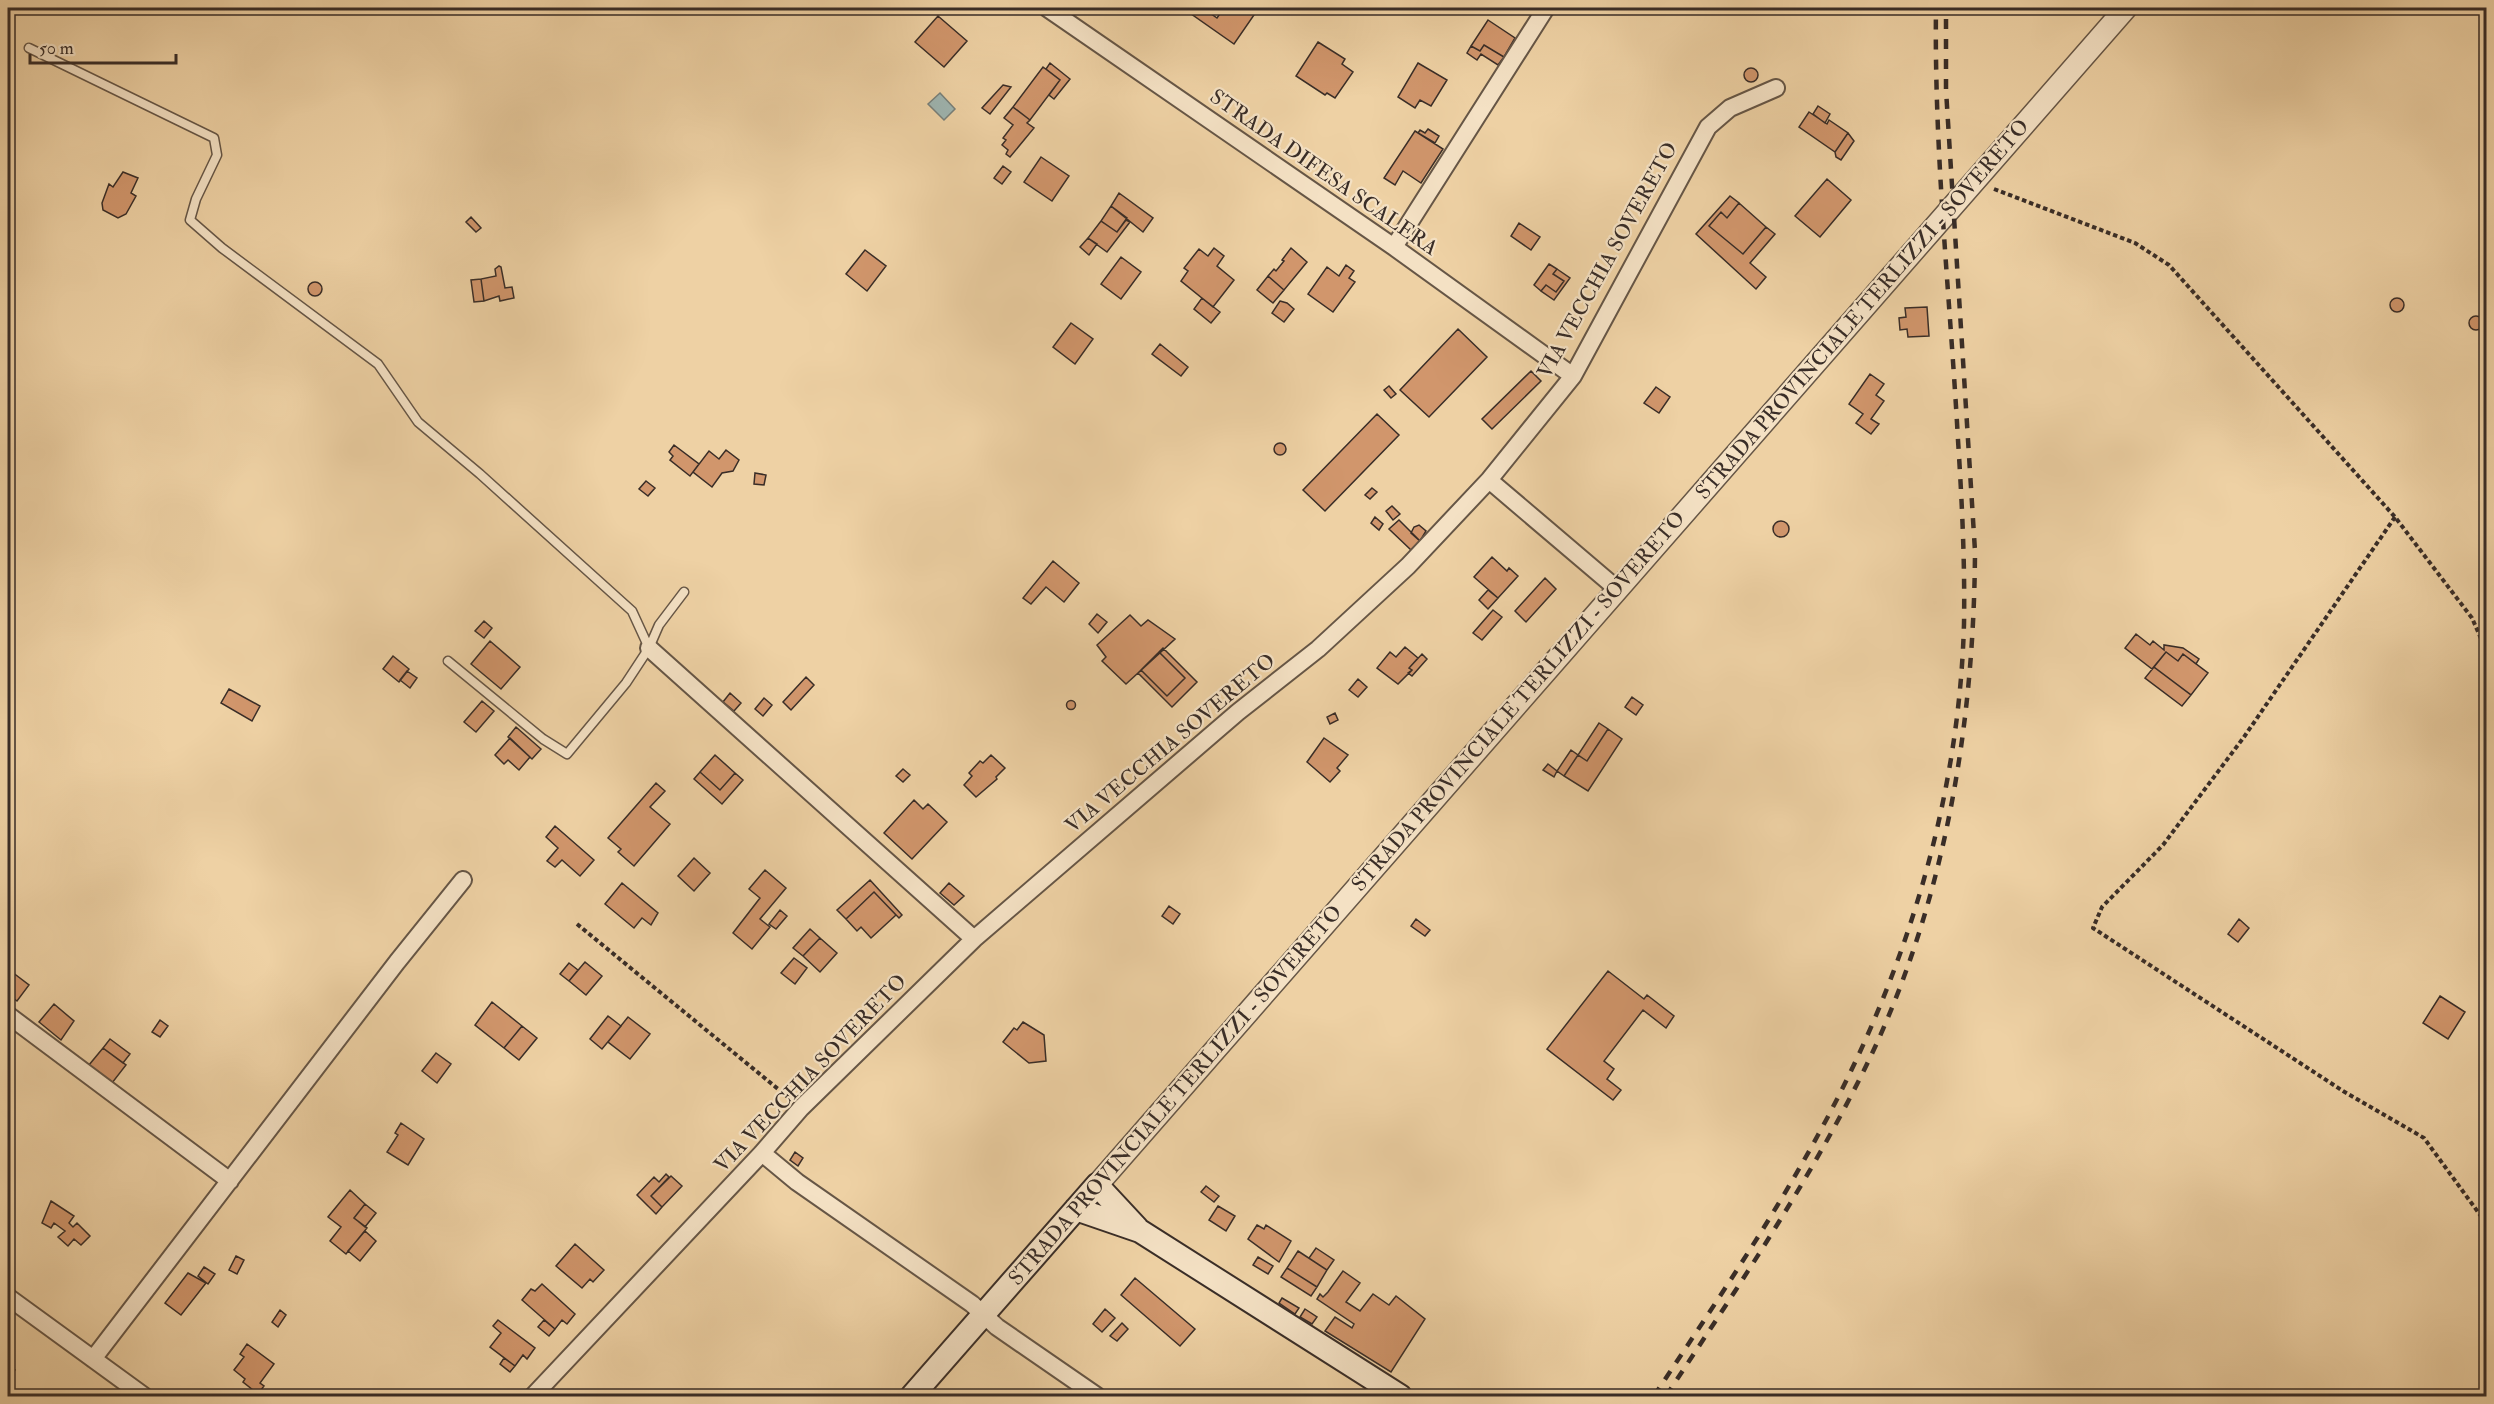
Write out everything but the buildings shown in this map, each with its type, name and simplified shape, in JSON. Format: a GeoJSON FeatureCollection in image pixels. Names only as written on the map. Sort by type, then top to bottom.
{"type":"FeatureCollection","features":[{"type":"Feature","properties":{"kind":"main road","name":"STRADA PROVINCIALE TERLIZZI - SOVERETO"},"geometry":{"type":"LineString","coordinates":[[912,1396],[1097,1185]]}},
{"type":"Feature","properties":{"kind":"main road"},"geometry":{"type":"LineString","coordinates":[[1097,1185],[1140,1231]]}},
{"type":"Feature","properties":{"kind":"main road"},"geometry":{"type":"LineString","coordinates":[[1076,1209],[1140,1231],[1400,1396]]}},
{"type":"Feature","properties":{"kind":"street","name":"STRADA DIFESA SCALERA"},"geometry":{"type":"LineString","coordinates":[[1047,8],[1394,247],[1573,376]]}},
{"type":"Feature","properties":{"kind":"street"},"geometry":{"type":"LineString","coordinates":[[1394,247],[1546,8]]}},
{"type":"Feature","properties":{"kind":"street","name":"STRADA PROVINCIALE TERLIZZI - SOVERETO"},"geometry":{"type":"LineString","coordinates":[[1097,1185],[1616,588],[2126,8]]}},
{"type":"Feature","properties":{"kind":"street","name":"VIA VECCHIA SOVERETO"},"geometry":{"type":"LineString","coordinates":[[533,1396],[762,1153],[801,1108],[974,939],[1238,712],[1318,649],[1408,566],[1489,480],[1573,376],[1708,127],[1731,108],[1776,88]]}},
{"type":"Feature","properties":{"kind":"street"},"geometry":{"type":"LineString","coordinates":[[1489,480],[1616,588]]}},
{"type":"Feature","properties":{"kind":"street"},"geometry":{"type":"LineString","coordinates":[[649,648],[974,939]]}},
{"type":"Feature","properties":{"kind":"street"},"geometry":{"type":"LineString","coordinates":[[93,1359],[397,962],[464,880]]}},
{"type":"Feature","properties":{"kind":"street"},"geometry":{"type":"LineString","coordinates":[[8,1015],[230,1181]]}},
{"type":"Feature","properties":{"kind":"street"},"geometry":{"type":"LineString","coordinates":[[762,1153],[797,1182],[972,1304],[997,1327],[1097,1396]]}},
{"type":"Feature","properties":{"kind":"street"},"geometry":{"type":"LineString","coordinates":[[8,1297],[144,1396]]}},
{"type":"Feature","properties":{"kind":"lane"},"geometry":{"type":"LineString","coordinates":[[29,48],[214,138],[217,155],[196,199],[190,220],[222,248],[378,364],[418,423],[480,474],[632,611],[649,648]]}},
{"type":"Feature","properties":{"kind":"lane"},"geometry":{"type":"LineString","coordinates":[[448,661],[543,740],[567,754],[626,683],[649,648],[659,625],[684,592]]}},
{"type":"Feature","properties":{"kind":"path"},"geometry":{"type":"LineString","coordinates":[[1974,182],[2135,243],[2169,265],[2395,517],[2472,618],[2487,650]]}},
{"type":"Feature","properties":{"kind":"path"},"geometry":{"type":"LineString","coordinates":[[2395,517],[2244,737],[2163,845],[2102,907],[2093,928],[2343,1091],[2424,1138],[2487,1223]]}},
{"type":"Feature","properties":{"kind":"path"},"geometry":{"type":"LineString","coordinates":[[576,924],[801,1108]]}},
{"type":"Feature","properties":{"kind":"water"},"geometry":{"type":"Polygon","coordinates":[[[940,93],[955,109],[944,120],[928,104],[940,93]]]}},
{"type":"Feature","properties":{"kind":"railway"},"geometry":{"type":"LineString","coordinates":[[1654,1396],[1780,1202],[1849,1076],[1901,952],[1938,823],[1951,757],[1960,691],[1964,624],[1964,555],[1937,116],[1936,8]]}},
{"type":"Feature","properties":{"kind":"railway"},"geometry":{"type":"LineString","coordinates":[[1666,1396],[1788,1207],[1854,1090],[1884,1027],[1909,961],[1930,895],[1947,828],[1968,690],[1975,551],[1946,90],[1946,8]]}}]}
